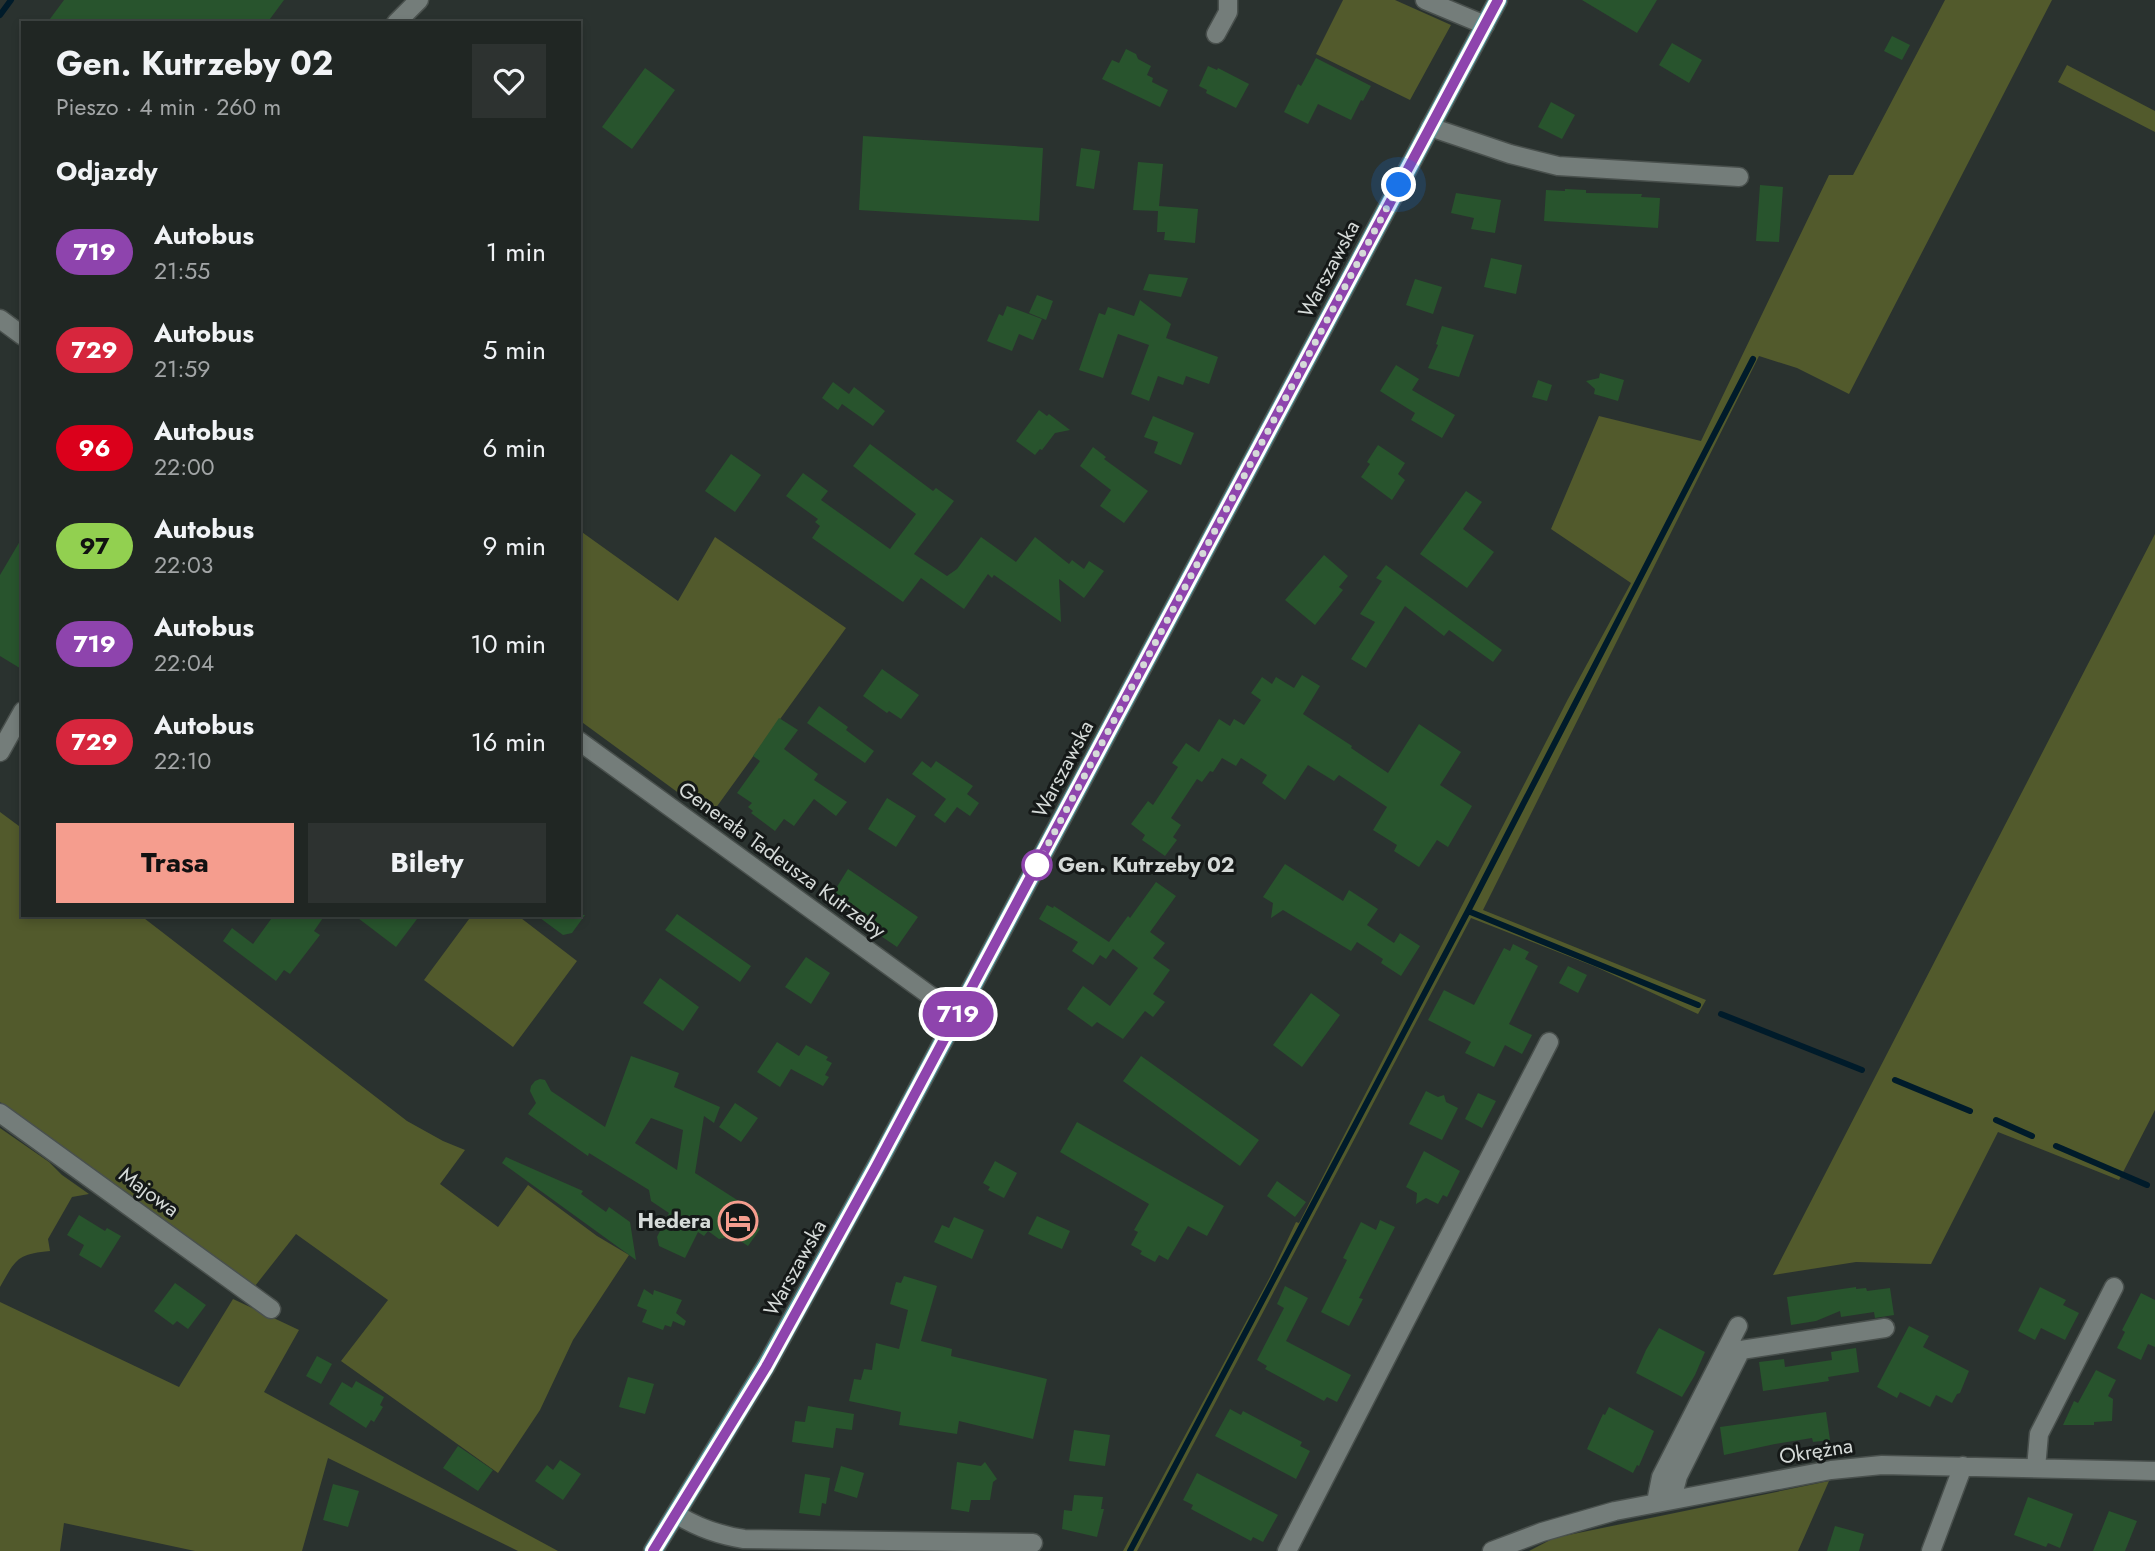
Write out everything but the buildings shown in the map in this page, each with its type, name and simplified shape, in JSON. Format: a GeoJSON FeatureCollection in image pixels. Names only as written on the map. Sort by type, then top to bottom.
{"type":"FeatureCollection","features":[{"type":"Feature","properties":{"kind":"main road","name":"Warszawska"},"geometry":{"type":"LineString","coordinates":[[653,1551],[766,1367],[957,1015],[1498,0]]}},
{"type":"Feature","properties":{"kind":"street"},"geometry":{"type":"LineString","coordinates":[[398,21],[419,0]]}},
{"type":"Feature","properties":{"kind":"street"},"geometry":{"type":"LineString","coordinates":[[1216,34],[1228,12],[1228,0]]}},
{"type":"Feature","properties":{"kind":"street"},"geometry":{"type":"LineString","coordinates":[[1425,0],[1485,25]]}},
{"type":"Feature","properties":{"kind":"street"},"geometry":{"type":"LineString","coordinates":[[1430,127],[1447,135],[1558,166],[1739,177]]}},
{"type":"Feature","properties":{"kind":"street"},"geometry":{"type":"LineString","coordinates":[[0,319],[21,335]]}},
{"type":"Feature","properties":{"kind":"street"},"geometry":{"type":"LineString","coordinates":[[0,752],[21,715]]}},
{"type":"Feature","properties":{"kind":"street","name":"Generała Tadeusza Kutrzeby"},"geometry":{"type":"LineString","coordinates":[[581,742],[957,1015]]}},
{"type":"Feature","properties":{"kind":"street"},"geometry":{"type":"LineString","coordinates":[[1287,1551],[1549,1042]]}},
{"type":"Feature","properties":{"kind":"street","name":"Majowa"},"geometry":{"type":"LineString","coordinates":[[0,1113],[271,1309]]}},
{"type":"Feature","properties":{"kind":"street"},"geometry":{"type":"LineString","coordinates":[[2036,1468],[2039,1434],[2114,1287]]}},
{"type":"Feature","properties":{"kind":"street"},"geometry":{"type":"LineString","coordinates":[[1664,1501],[1661,1477],[1738,1326]]}},
{"type":"Feature","properties":{"kind":"street"},"geometry":{"type":"LineString","coordinates":[[1664,1501],[1741,1350],[1885,1328]]}},
{"type":"Feature","properties":{"kind":"street","name":"Okrężna"},"geometry":{"type":"LineString","coordinates":[[1492,1551],[1542,1531],[1615,1511],[1832,1470],[1882,1465],[2155,1471]]}},
{"type":"Feature","properties":{"kind":"street"},"geometry":{"type":"LineString","coordinates":[[1931,1551],[1963,1466]]}},
{"type":"Feature","properties":{"kind":"street"},"geometry":{"type":"LineString","coordinates":[[676,1514],[696,1527],[721,1536],[744,1539],[1033,1543]]}},
{"type":"Feature","properties":{"kind":"green space"},"geometry":{"type":"Polygon","coordinates":[[[1343,0],[1395,0],[1451,25],[1410,100],[1316,54],[1343,0]]]}},
{"type":"Feature","properties":{"kind":"green space"},"geometry":{"type":"Polygon","coordinates":[[[1945,0],[2052,0],[1849,394],[1797,368],[1759,356],[1483,910],[1706,1000],[1698,1014],[1596,967],[1471,918],[1137,1551],[1123,1551],[1270,1277],[1296,1222],[1299,1223],[1568,699],[1631,583],[1551,529],[1599,416],[1701,441],[1829,175],[1853,175],[1945,0]]]}},
{"type":"Feature","properties":{"kind":"green space"},"geometry":{"type":"Polygon","coordinates":[[[2067,65],[2155,111],[2155,132],[2058,82],[2067,65]]]}},
{"type":"Feature","properties":{"kind":"green space"},"geometry":{"type":"Polygon","coordinates":[[[581,531],[678,601],[715,537],[846,628],[710,816],[581,721],[581,531]]]}},
{"type":"Feature","properties":{"kind":"green space"},"geometry":{"type":"Polygon","coordinates":[[[2155,534],[2155,1110],[2119,1180],[1998,1132],[1931,1264],[1856,1262],[1773,1275],[2155,534]]]}},
{"type":"Feature","properties":{"kind":"green space"},"geometry":{"type":"Polygon","coordinates":[[[0,812],[21,828],[21,917],[143,917],[407,1121],[465,1150],[440,1184],[498,1227],[528,1185],[597,1236],[629,1255],[573,1340],[540,1410],[498,1473],[341,1361],[388,1300],[296,1234],[255,1286],[0,1102],[0,812]]]}},
{"type":"Feature","properties":{"kind":"green space"},"geometry":{"type":"Polygon","coordinates":[[[471,917],[520,917],[577,961],[513,1047],[424,980],[471,917]]]}},
{"type":"Feature","properties":{"kind":"green space"},"geometry":{"type":"Polygon","coordinates":[[[0,1128],[89,1194],[72,1197],[48,1239],[50,1251],[24,1256],[14,1264],[0,1287],[0,1128]]]}},
{"type":"Feature","properties":{"kind":"green space"},"geometry":{"type":"Polygon","coordinates":[[[233,1299],[299,1330],[264,1392],[558,1551],[518,1551],[328,1458],[302,1551],[195,1551],[64,1523],[60,1551],[0,1551],[0,1302],[179,1387],[233,1299]]]}},
{"type":"Feature","properties":{"kind":"green space"},"geometry":{"type":"Polygon","coordinates":[[[1829,1481],[1798,1551],[1529,1551],[1554,1538],[1829,1481]]]}},
{"type":"Feature","properties":{"kind":"waterway"},"geometry":{"type":"LineString","coordinates":[[0,15],[11,0]]}},
{"type":"Feature","properties":{"kind":"waterway"},"geometry":{"type":"LineString","coordinates":[[1130,1551],[1468,911],[1753,359]]}},
{"type":"Feature","properties":{"kind":"waterway"},"geometry":{"type":"LineString","coordinates":[[1468,911],[1698,1005]]}},
{"type":"Feature","properties":{"kind":"waterway"},"geometry":{"type":"LineString","coordinates":[[1721,1014],[1862,1070]]}},
{"type":"Feature","properties":{"kind":"waterway"},"geometry":{"type":"LineString","coordinates":[[1895,1080],[1970,1111]]}},
{"type":"Feature","properties":{"kind":"waterway"},"geometry":{"type":"LineString","coordinates":[[1996,1120],[2032,1136]]}},
{"type":"Feature","properties":{"kind":"waterway"},"geometry":{"type":"LineString","coordinates":[[2056,1146],[2147,1185]]}},
{"type":"Feature","properties":{"kind":"bus line","name":"719"},"geometry":{"type":"LineString","coordinates":[[653,1551],[766,1367],[876,1167],[1498,0]]}},
{"type":"Feature","properties":{"kind":"place","name":"Gen. Kutrzeby 02"},"geometry":{"type":"Point","coordinates":[1037,865]}},
{"type":"Feature","properties":{"kind":"place","name":"Hedera"},"geometry":{"type":"Point","coordinates":[738,1221]}},
{"type":"Feature","properties":{"kind":"route"},"geometry":{"type":"LineString","coordinates":[[1037,865],[1399,185]]}}]}
